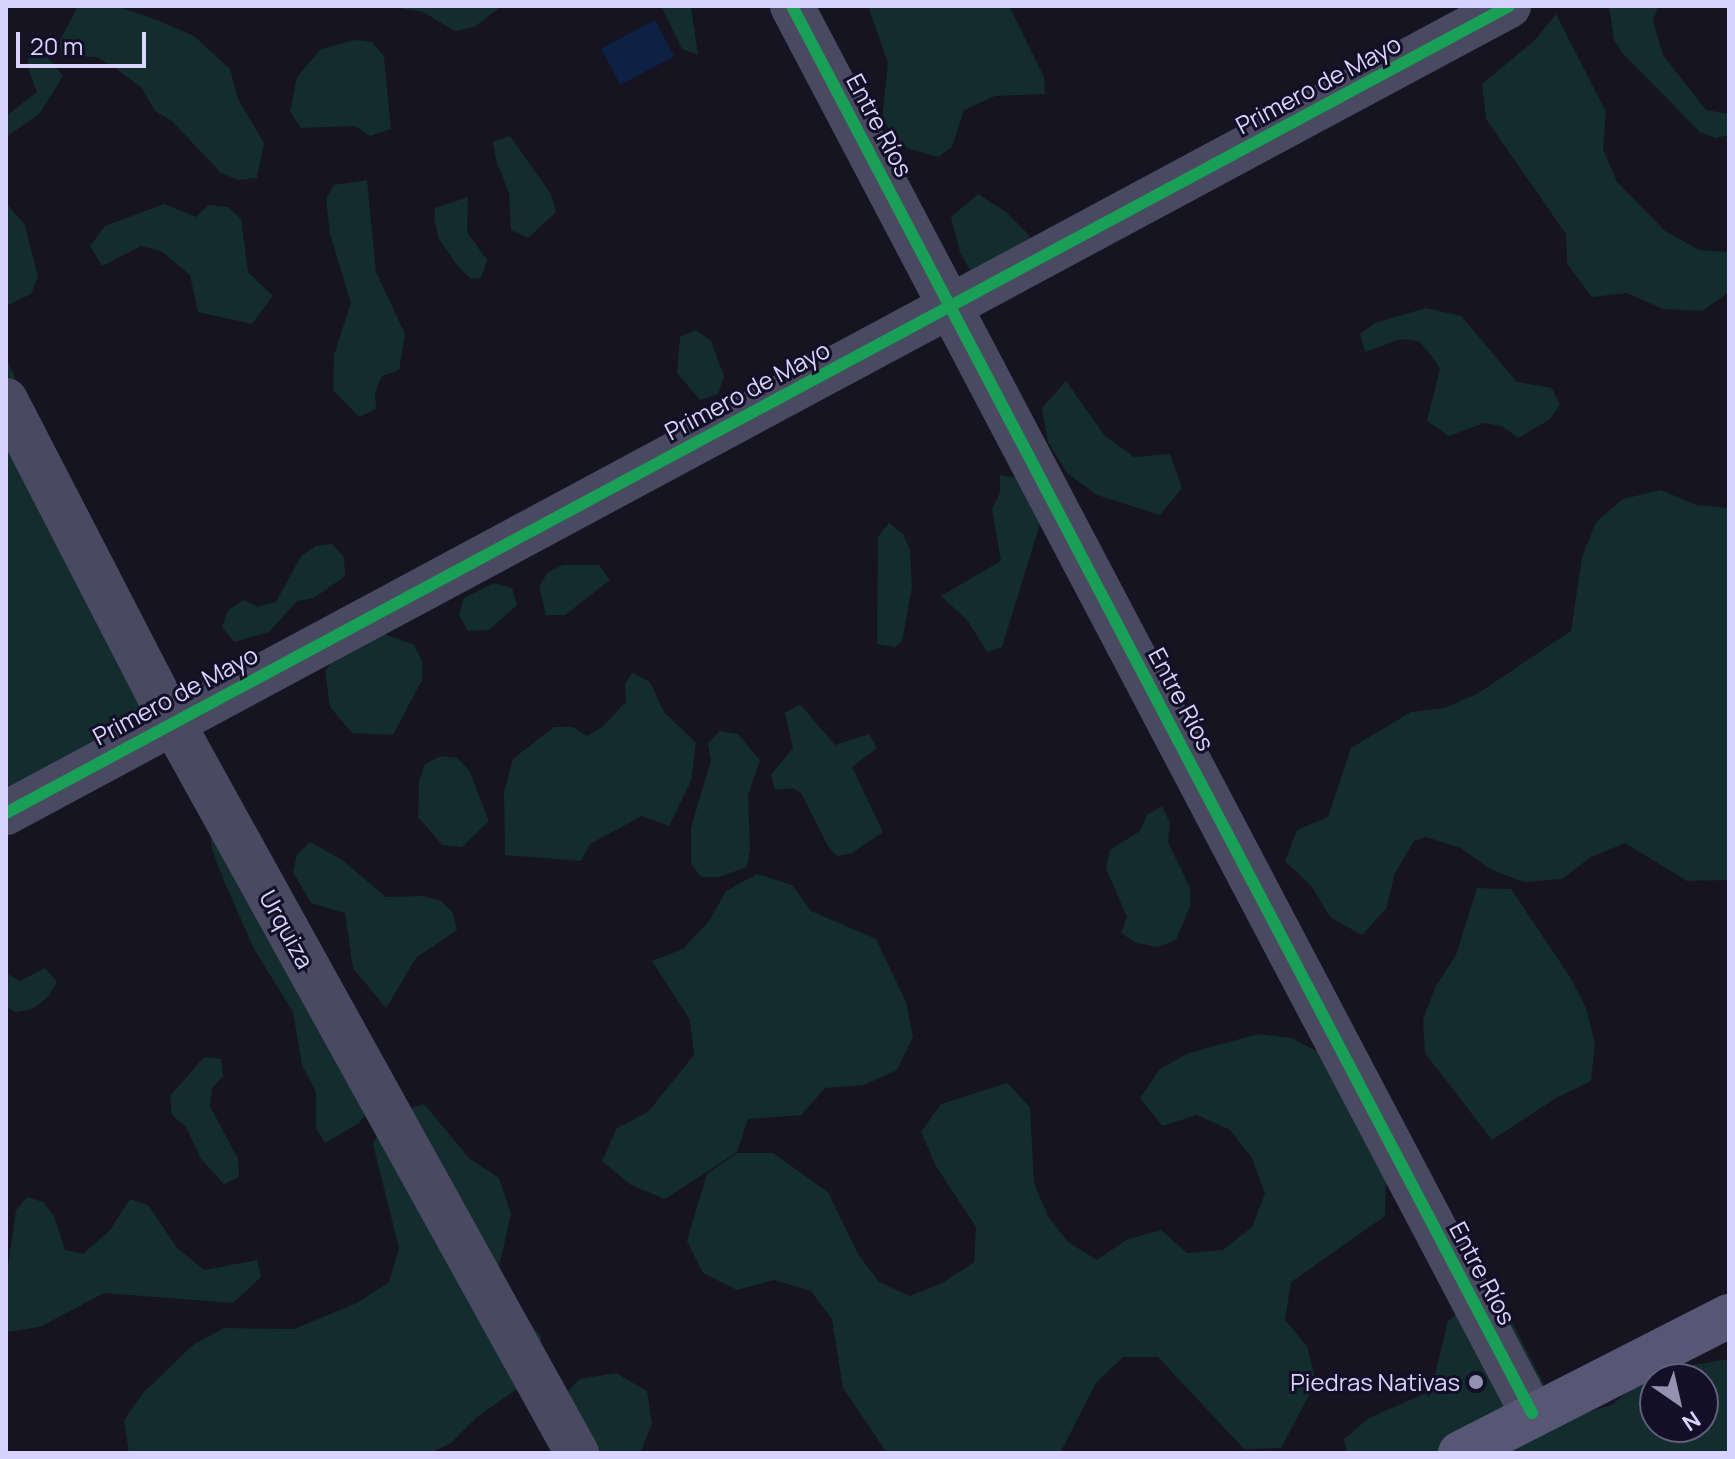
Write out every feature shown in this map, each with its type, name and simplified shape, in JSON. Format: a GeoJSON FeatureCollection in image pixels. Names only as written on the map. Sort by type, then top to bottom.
{"type":"FeatureCollection","features":[{"type":"Feature","properties":{"kind":"main road"},"geometry":{"type":"LineString","coordinates":[[1460,1453],[1532,1413],[1729,1316]]}},
{"type":"Feature","properties":{"kind":"street","name":"Entre Ríos"},"geometry":{"type":"LineString","coordinates":[[792,6],[1532,1413]]}},
{"type":"Feature","properties":{"kind":"street","name":"Primero de Mayo"},"geometry":{"type":"LineString","coordinates":[[6,813],[172,721],[1509,6]]}},
{"type":"Feature","properties":{"kind":"street","name":"Urquiza"},"geometry":{"type":"LineString","coordinates":[[6,400],[172,721],[577,1453]]}},
{"type":"Feature","properties":{"kind":"green space"},"geometry":{"type":"Polygon","coordinates":[[[78,6],[116,6],[157,20],[194,36],[230,69],[238,99],[264,143],[257,178],[238,180],[221,173],[172,121],[155,111],[141,87],[112,66],[96,57],[61,56],[60,40],[78,6]]]}},
{"type":"Feature","properties":{"kind":"green space"},"geometry":{"type":"Polygon","coordinates":[[[385,6],[502,6],[474,27],[455,31],[423,12],[385,6]]]}},
{"type":"Feature","properties":{"kind":"green space"},"geometry":{"type":"Polygon","coordinates":[[[661,6],[691,6],[698,55],[682,49],[661,6]]]}},
{"type":"Feature","properties":{"kind":"green space"},"geometry":{"type":"Polygon","coordinates":[[[868,6],[1009,6],[1044,77],[1045,94],[995,96],[964,110],[952,147],[938,157],[903,147],[882,119],[888,63],[868,6]]]}},
{"type":"Feature","properties":{"kind":"green space"},"geometry":{"type":"Polygon","coordinates":[[[1609,6],[1658,6],[1653,21],[1663,55],[1706,110],[1729,114],[1729,135],[1716,138],[1700,132],[1623,54],[1614,40],[1609,6]]]}},
{"type":"Feature","properties":{"kind":"green space"},"geometry":{"type":"Polygon","coordinates":[[[1556,14],[1606,112],[1603,149],[1617,182],[1665,231],[1699,250],[1729,252],[1729,292],[1702,311],[1663,309],[1627,293],[1592,297],[1567,264],[1566,234],[1486,119],[1482,84],[1534,41],[1556,14]]]}},
{"type":"Feature","properties":{"kind":"green space"},"geometry":{"type":"Polygon","coordinates":[[[355,40],[372,42],[384,56],[391,129],[370,136],[355,126],[301,128],[290,112],[297,77],[321,49],[355,40]]]}},
{"type":"Feature","properties":{"kind":"green space"},"geometry":{"type":"Polygon","coordinates":[[[31,48],[41,49],[63,76],[40,113],[6,137],[6,116],[37,92],[27,66],[31,48]]]}},
{"type":"Feature","properties":{"kind":"green space"},"geometry":{"type":"Polygon","coordinates":[[[510,136],[551,194],[556,212],[528,238],[511,230],[509,193],[496,160],[493,142],[510,136]]]}},
{"type":"Feature","properties":{"kind":"green space"},"geometry":{"type":"Polygon","coordinates":[[[367,180],[376,272],[405,334],[399,370],[382,376],[375,392],[376,409],[359,417],[333,390],[334,355],[351,303],[330,234],[326,199],[334,185],[367,180]]]}},
{"type":"Feature","properties":{"kind":"green space"},"geometry":{"type":"Polygon","coordinates":[[[978,194],[1006,212],[1030,236],[1018,272],[978,285],[960,252],[951,217],[978,194]]]}},
{"type":"Feature","properties":{"kind":"green space"},"geometry":{"type":"Polygon","coordinates":[[[468,197],[467,232],[487,260],[481,278],[471,279],[439,239],[434,219],[435,208],[468,197]]]}},
{"type":"Feature","properties":{"kind":"green space"},"geometry":{"type":"Polygon","coordinates":[[[6,203],[25,225],[38,277],[31,294],[6,306],[6,203]]]}},
{"type":"Feature","properties":{"kind":"green space"},"geometry":{"type":"Polygon","coordinates":[[[164,204],[196,217],[209,205],[228,207],[241,219],[248,272],[273,296],[252,324],[198,312],[190,275],[161,251],[141,246],[102,266],[90,246],[105,226],[164,204]]]}},
{"type":"Feature","properties":{"kind":"green space"},"geometry":{"type":"Polygon","coordinates":[[[1426,308],[1461,316],[1517,382],[1552,388],[1560,405],[1549,420],[1518,438],[1502,426],[1484,423],[1449,436],[1427,421],[1440,369],[1430,354],[1419,341],[1401,339],[1365,352],[1360,334],[1375,323],[1426,308]]]}},
{"type":"Feature","properties":{"kind":"green space"},"geometry":{"type":"Polygon","coordinates":[[[696,330],[711,341],[724,376],[718,394],[700,400],[677,373],[680,337],[696,330]]]}},
{"type":"Feature","properties":{"kind":"green space"},"geometry":{"type":"Polygon","coordinates":[[[6,358],[172,721],[6,813],[6,358]]]}},
{"type":"Feature","properties":{"kind":"green space"},"geometry":{"type":"Polygon","coordinates":[[[1066,381],[1105,436],[1134,457],[1170,454],[1182,488],[1160,515],[1097,495],[1067,473],[1048,442],[1042,408],[1066,381]]]}},
{"type":"Feature","properties":{"kind":"green space"},"geometry":{"type":"Polygon","coordinates":[[[1000,475],[1017,478],[1040,524],[1002,647],[987,652],[968,621],[941,596],[1001,561],[992,509],[1000,493],[1000,475]]]}},
{"type":"Feature","properties":{"kind":"green space"},"geometry":{"type":"Polygon","coordinates":[[[1661,490],[1696,505],[1729,508],[1729,880],[1687,881],[1625,843],[1591,857],[1562,879],[1524,882],[1490,869],[1461,848],[1426,837],[1414,841],[1395,873],[1386,909],[1362,935],[1330,917],[1312,887],[1285,861],[1297,830],[1328,817],[1351,748],[1411,712],[1444,708],[1477,694],[1571,631],[1582,557],[1596,522],[1623,499],[1661,490]]]}},
{"type":"Feature","properties":{"kind":"green space"},"geometry":{"type":"Polygon","coordinates":[[[889,523],[903,534],[910,550],[912,587],[902,641],[895,647],[877,644],[878,537],[889,523]]]}},
{"type":"Feature","properties":{"kind":"green space"},"geometry":{"type":"Polygon","coordinates":[[[332,544],[344,557],[345,576],[314,598],[297,601],[269,632],[234,642],[222,627],[228,610],[243,600],[258,607],[276,602],[301,556],[316,546],[332,544]]]}},
{"type":"Feature","properties":{"kind":"green space"},"geometry":{"type":"Polygon","coordinates":[[[563,565],[599,565],[610,580],[565,615],[546,615],[539,586],[548,572],[563,565]]]}},
{"type":"Feature","properties":{"kind":"green space"},"geometry":{"type":"Polygon","coordinates":[[[494,583],[512,588],[517,605],[489,630],[468,631],[459,615],[464,598],[494,583]]]}},
{"type":"Feature","properties":{"kind":"green space"},"geometry":{"type":"Polygon","coordinates":[[[382,633],[414,645],[422,661],[422,680],[393,735],[352,733],[330,707],[325,671],[336,657],[382,633]]]}},
{"type":"Feature","properties":{"kind":"green space"},"geometry":{"type":"Polygon","coordinates":[[[632,673],[650,682],[664,712],[696,743],[691,781],[669,826],[642,816],[590,844],[581,861],[505,855],[504,792],[513,759],[554,727],[573,727],[587,736],[602,727],[626,702],[625,684],[632,673]]]}},
{"type":"Feature","properties":{"kind":"green space"},"geometry":{"type":"Polygon","coordinates":[[[800,704],[835,745],[869,734],[877,748],[852,767],[883,832],[852,853],[837,856],[828,846],[801,793],[793,788],[775,790],[771,775],[793,748],[785,713],[800,704]]]}},
{"type":"Feature","properties":{"kind":"green space"},"geometry":{"type":"Polygon","coordinates":[[[720,731],[738,734],[760,760],[748,795],[750,849],[747,867],[719,877],[701,877],[691,863],[691,828],[711,760],[708,743],[720,731]]]}},
{"type":"Feature","properties":{"kind":"green space"},"geometry":{"type":"Polygon","coordinates":[[[441,756],[457,758],[469,770],[489,821],[462,847],[442,845],[418,817],[419,782],[425,764],[441,756]]]}},
{"type":"Feature","properties":{"kind":"green space"},"geometry":{"type":"Polygon","coordinates":[[[1162,806],[1170,823],[1168,842],[1190,888],[1190,906],[1176,940],[1158,947],[1136,943],[1121,933],[1127,917],[1106,868],[1110,850],[1140,831],[1147,815],[1162,806]]]}},
{"type":"Feature","properties":{"kind":"green space"},"geometry":{"type":"Polygon","coordinates":[[[208,815],[370,1109],[359,1123],[325,1143],[316,1128],[316,1092],[302,1065],[293,1012],[254,949],[225,883],[212,850],[208,815]]]}},
{"type":"Feature","properties":{"kind":"green space"},"geometry":{"type":"Polygon","coordinates":[[[310,842],[342,860],[386,897],[423,896],[441,901],[453,913],[457,930],[416,958],[386,1008],[353,968],[345,913],[311,903],[293,872],[297,854],[310,842]]]}},
{"type":"Feature","properties":{"kind":"green space"},"geometry":{"type":"Polygon","coordinates":[[[757,874],[792,885],[811,911],[876,939],[906,1002],[913,1037],[897,1070],[864,1085],[825,1088],[801,1115],[748,1119],[737,1152],[665,1199],[631,1185],[602,1161],[617,1128],[648,1112],[694,1055],[690,1020],[652,961],[683,949],[709,921],[726,891],[757,874]]]}},
{"type":"Feature","properties":{"kind":"green space"},"geometry":{"type":"Polygon","coordinates":[[[1477,888],[1511,889],[1570,977],[1586,1008],[1595,1044],[1591,1081],[1556,1098],[1492,1140],[1425,1053],[1423,1019],[1436,986],[1456,955],[1477,888]]]}},
{"type":"Feature","properties":{"kind":"green space"},"geometry":{"type":"Polygon","coordinates":[[[45,968],[57,982],[48,997],[32,1009],[16,1012],[6,1007],[6,973],[20,981],[45,968]]]}},
{"type":"Feature","properties":{"kind":"green space"},"geometry":{"type":"Polygon","coordinates":[[[1258,1034],[1292,1038],[1325,1056],[1386,1180],[1385,1216],[1291,1282],[1285,1320],[1307,1346],[1316,1382],[1281,1448],[1244,1449],[1158,1357],[1123,1357],[1096,1383],[1060,1453],[887,1453],[843,1388],[832,1319],[811,1291],[774,1280],[737,1290],[703,1273],[687,1241],[707,1174],[737,1153],[773,1153],[828,1192],[858,1254],[879,1282],[910,1296],[944,1282],[974,1262],[976,1227],[936,1166],[921,1132],[941,1104],[1007,1083],[1030,1107],[1034,1183],[1048,1216],[1068,1242],[1097,1260],[1126,1240],[1161,1230],[1187,1253],[1223,1250],[1252,1227],[1265,1193],[1252,1158],[1230,1130],[1197,1115],[1162,1126],[1140,1098],[1160,1069],[1189,1053],[1258,1034]]]}},
{"type":"Feature","properties":{"kind":"green space"},"geometry":{"type":"Polygon","coordinates":[[[204,1057],[221,1059],[223,1076],[212,1088],[210,1106],[238,1159],[239,1177],[224,1184],[201,1159],[186,1127],[172,1115],[170,1096],[204,1057]]]}},
{"type":"Feature","properties":{"kind":"green space"},"geometry":{"type":"Polygon","coordinates":[[[424,1104],[469,1158],[499,1178],[511,1214],[495,1284],[541,1336],[540,1373],[477,1417],[451,1443],[430,1453],[129,1453],[124,1420],[143,1393],[193,1345],[224,1328],[294,1329],[357,1303],[389,1282],[399,1248],[373,1144],[389,1115],[424,1104]]]}},
{"type":"Feature","properties":{"kind":"green space"},"geometry":{"type":"Polygon","coordinates":[[[27,1197],[43,1202],[54,1216],[65,1250],[83,1254],[110,1230],[130,1199],[148,1205],[177,1248],[204,1270],[257,1260],[261,1277],[233,1303],[104,1293],[40,1327],[6,1332],[6,1280],[16,1210],[27,1197]]]}},
{"type":"Feature","properties":{"kind":"green space"},"geometry":{"type":"Polygon","coordinates":[[[1474,1301],[1506,1311],[1562,1419],[1612,1405],[1639,1382],[1639,1443],[1719,1443],[1719,1363],[1705,1363],[1729,1359],[1729,1453],[1347,1453],[1344,1439],[1369,1418],[1431,1391],[1448,1321],[1474,1301]]]}},
{"type":"Feature","properties":{"kind":"green space"},"geometry":{"type":"Polygon","coordinates":[[[616,1373],[647,1391],[652,1424],[640,1453],[562,1453],[556,1403],[580,1379],[616,1373]]]}},
{"type":"Feature","properties":{"kind":"water"},"geometry":{"type":"Polygon","coordinates":[[[655,20],[674,56],[620,85],[601,49],[655,20]]]}},
{"type":"Feature","properties":{"kind":"cycle path"},"geometry":{"type":"LineString","coordinates":[[792,6],[1532,1413]]}},
{"type":"Feature","properties":{"kind":"cycle path"},"geometry":{"type":"LineString","coordinates":[[6,813],[1509,6]]}},
{"type":"Feature","properties":{"kind":"place","name":"Piedras Nativas"},"geometry":{"type":"Point","coordinates":[1476,1382]}}]}
